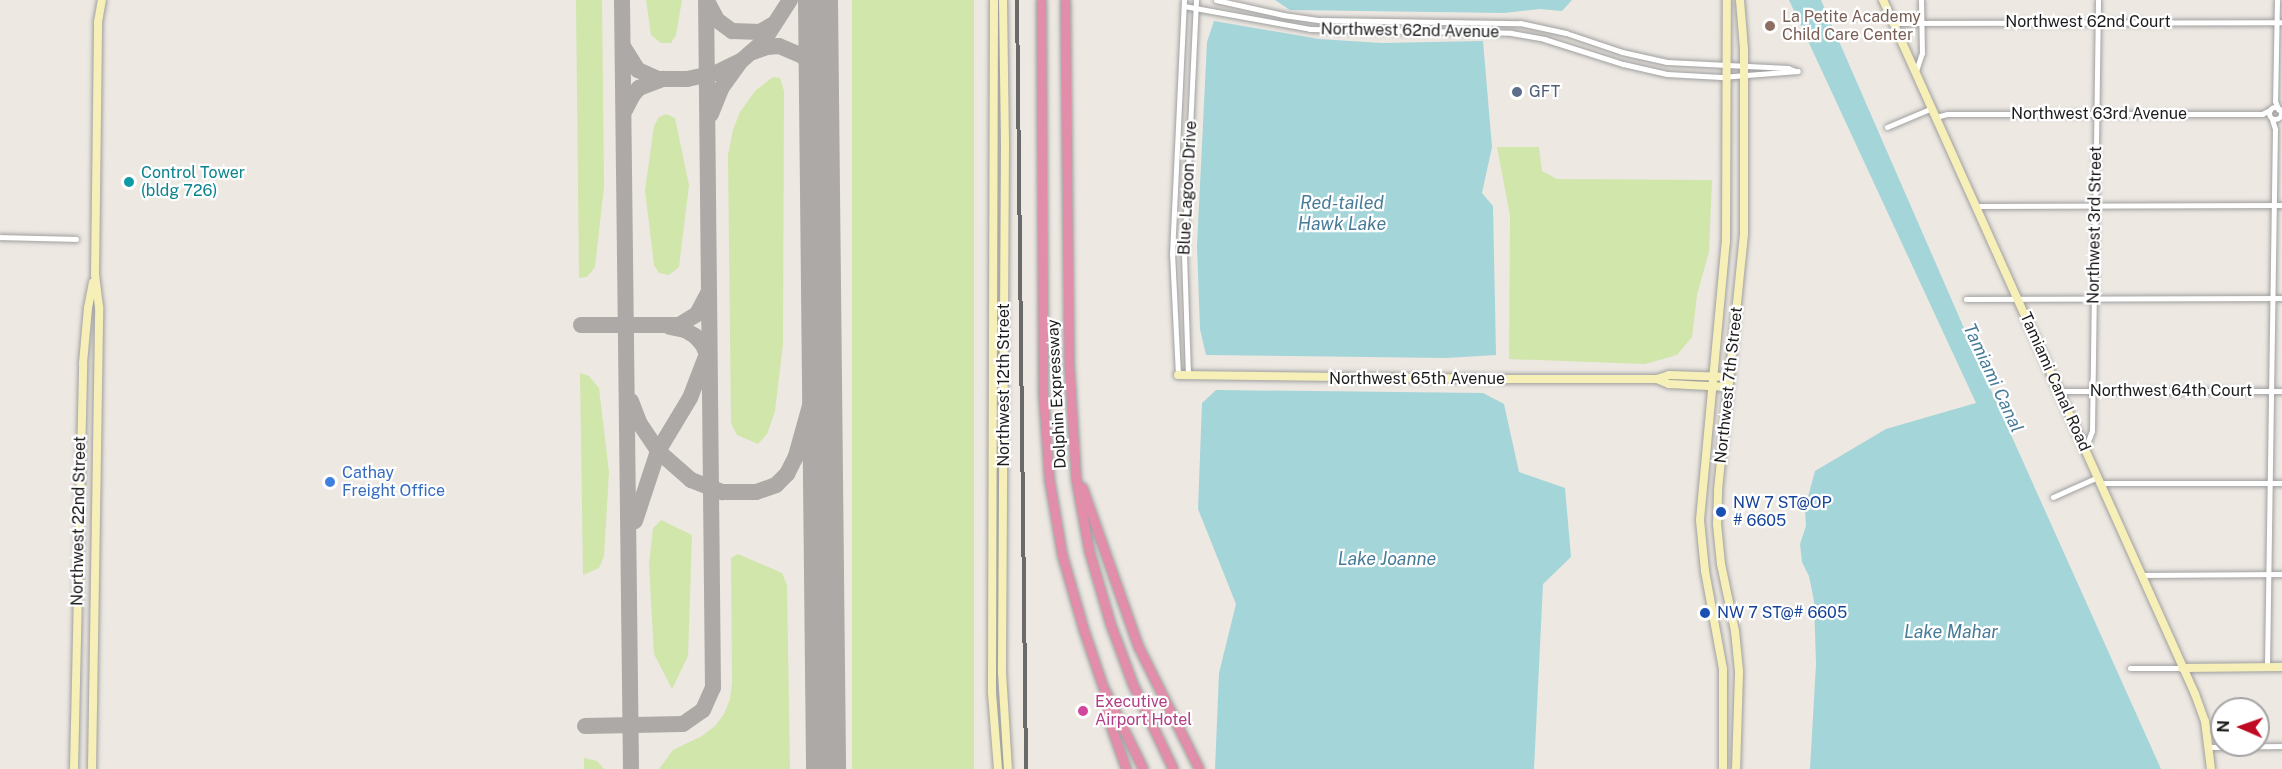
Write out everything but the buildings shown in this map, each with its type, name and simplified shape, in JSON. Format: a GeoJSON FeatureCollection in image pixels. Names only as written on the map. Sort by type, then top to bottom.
{"type":"FeatureCollection","features":[{"type":"Feature","properties":{"kind":"highway","name":"Dolphin Expressway"},"geometry":{"type":"LineString","coordinates":[[1041,0],[1043,393],[1048,467],[1065,565],[1103,687],[1143,769]]}},
{"type":"Feature","properties":{"kind":"highway","name":"Dolphin Expressway"},"geometry":{"type":"LineString","coordinates":[[1065,0],[1069,384],[1074,462],[1085,531],[1107,614],[1130,676],[1173,769]]}},
{"type":"Feature","properties":{"kind":"highway"},"geometry":{"type":"LineString","coordinates":[[1074,462],[1103,553],[1135,638],[1199,769]]}},
{"type":"Feature","properties":{"kind":"highway"},"geometry":{"type":"LineString","coordinates":[[1103,687],[1109,721],[1126,769]]}},
{"type":"Feature","properties":{"kind":"main road","name":"Northwest 22nd Street"},"geometry":{"type":"LineString","coordinates":[[92,769],[99,308],[95,275],[98,22],[102,0]]}},
{"type":"Feature","properties":{"kind":"main road","name":"Northwest 12th Street"},"geometry":{"type":"LineString","coordinates":[[994,0],[992,693],[998,769]]}},
{"type":"Feature","properties":{"kind":"main road","name":"Northwest 12th Street"},"geometry":{"type":"LineString","coordinates":[[1003,0],[1005,157],[1002,672],[1008,769]]}},
{"type":"Feature","properties":{"kind":"main road","name":"Northwest 7th Street"},"geometry":{"type":"LineString","coordinates":[[1723,769],[1723,669],[1705,571],[1700,520],[1727,230],[1727,0]]}},
{"type":"Feature","properties":{"kind":"main road","name":"Northwest 7th Street"},"geometry":{"type":"LineString","coordinates":[[1736,769],[1739,671],[1735,631],[1721,564],[1717,524],[1744,234],[1743,70],[1740,0]]}},
{"type":"Feature","properties":{"kind":"main road","name":"Tamiami Canal Road"},"geometry":{"type":"LineString","coordinates":[[1883,0],[2203,713],[2211,769]]}},
{"type":"Feature","properties":{"kind":"main road","name":"Northwest 22nd Street"},"geometry":{"type":"LineString","coordinates":[[74,769],[83,363],[88,308],[95,275]]}},
{"type":"Feature","properties":{"kind":"main road","name":"Northwest 65th Avenue"},"geometry":{"type":"LineString","coordinates":[[1178,375],[1657,379],[1669,375],[1730,377]]}},
{"type":"Feature","properties":{"kind":"main road","name":"Northwest 65th Avenue"},"geometry":{"type":"LineString","coordinates":[[1657,379],[1668,384],[1728,387]]}},
{"type":"Feature","properties":{"kind":"main road"},"geometry":{"type":"LineString","coordinates":[[2182,668],[2282,667]]}},
{"type":"Feature","properties":{"kind":"street","name":"Blue Lagoon Drive"},"geometry":{"type":"LineString","coordinates":[[1188,375],[1184,255],[1196,0]]}},
{"type":"Feature","properties":{"kind":"street","name":"Northwest 62nd Avenue"},"geometry":{"type":"LineString","coordinates":[[1184,3],[1310,29],[1511,33],[1544,39],[1653,71],[1727,76],[1743,70],[1788,68],[1798,71],[1743,70],[1727,65],[1678,63],[1645,58],[1566,33],[1520,23],[1320,20],[1283,15],[1216,0]]}},
{"type":"Feature","properties":{"kind":"street"},"geometry":{"type":"LineString","coordinates":[[1916,71],[1922,53],[1922,0]]}},
{"type":"Feature","properties":{"kind":"street","name":"Northwest 3rd Street"},"geometry":{"type":"LineString","coordinates":[[2085,449],[2092,431],[2098,0]]}},
{"type":"Feature","properties":{"kind":"street"},"geometry":{"type":"LineString","coordinates":[[2267,667],[2275,127],[2278,115],[2275,101],[2279,22],[2277,0]]}},
{"type":"Feature","properties":{"kind":"street","name":"Blue Lagoon Drive"},"geometry":{"type":"LineString","coordinates":[[1178,375],[1172,254],[1184,3]]}},
{"type":"Feature","properties":{"kind":"street","name":"Northwest 62nd Court"},"geometry":{"type":"LineString","coordinates":[[1894,22],[2279,22]]}},
{"type":"Feature","properties":{"kind":"street"},"geometry":{"type":"LineString","coordinates":[[2275,101],[2271,110],[2278,115]]}},
{"type":"Feature","properties":{"kind":"street"},"geometry":{"type":"LineString","coordinates":[[1887,127],[1932,108]]}},
{"type":"Feature","properties":{"kind":"street","name":"Northwest 63rd Avenue"},"geometry":{"type":"LineString","coordinates":[[2262,114],[2271,110]]}},
{"type":"Feature","properties":{"kind":"street","name":"Northwest 63rd Avenue"},"geometry":{"type":"LineString","coordinates":[[1936,117],[1947,114],[2278,115]]}},
{"type":"Feature","properties":{"kind":"street"},"geometry":{"type":"LineString","coordinates":[[1976,206],[2282,205]]}},
{"type":"Feature","properties":{"kind":"street"},"geometry":{"type":"LineString","coordinates":[[0,237],[76,238]]}},
{"type":"Feature","properties":{"kind":"street"},"geometry":{"type":"LineString","coordinates":[[1966,298],[2282,298]]}},
{"type":"Feature","properties":{"kind":"street","name":"Northwest 64th Court"},"geometry":{"type":"LineString","coordinates":[[2059,391],[2282,391]]}},
{"type":"Feature","properties":{"kind":"street"},"geometry":{"type":"LineString","coordinates":[[2053,496],[2099,480],[2282,483]]}},
{"type":"Feature","properties":{"kind":"street"},"geometry":{"type":"LineString","coordinates":[[2141,575],[2282,574]]}},
{"type":"Feature","properties":{"kind":"street"},"geometry":{"type":"LineString","coordinates":[[2130,668],[2182,668]]}},
{"type":"Feature","properties":{"kind":"street"},"geometry":{"type":"LineString","coordinates":[[2207,747],[2282,746]]}},
{"type":"Feature","properties":{"kind":"green space"},"geometry":{"type":"Polygon","coordinates":[[[576,0],[602,0],[604,187],[595,267],[587,277],[579,278],[576,0]]]}},
{"type":"Feature","properties":{"kind":"green space"},"geometry":{"type":"Polygon","coordinates":[[[646,0],[682,0],[676,35],[671,43],[661,43],[651,35],[646,0]]]}},
{"type":"Feature","properties":{"kind":"green space"},"geometry":{"type":"Polygon","coordinates":[[[852,0],[974,0],[974,769],[852,769],[852,0]]]}},
{"type":"Feature","properties":{"kind":"green space"},"geometry":{"type":"Polygon","coordinates":[[[773,77],[780,78],[784,91],[783,344],[775,411],[767,434],[758,444],[737,435],[731,423],[728,155],[733,130],[740,112],[756,90],[773,77]]]}},
{"type":"Feature","properties":{"kind":"green space"},"geometry":{"type":"Polygon","coordinates":[[[666,114],[675,118],[689,185],[679,267],[669,275],[659,273],[654,265],[645,190],[654,126],[659,117],[666,114]]]}},
{"type":"Feature","properties":{"kind":"green space"},"geometry":{"type":"Polygon","coordinates":[[[1497,147],[1539,147],[1542,171],[1557,179],[1712,180],[1709,252],[1697,295],[1692,337],[1677,355],[1645,364],[1509,359],[1510,216],[1497,147]]]}},
{"type":"Feature","properties":{"kind":"green space"},"geometry":{"type":"Polygon","coordinates":[[[580,373],[589,376],[599,388],[609,472],[604,556],[599,568],[583,575],[580,373]]]}},
{"type":"Feature","properties":{"kind":"green space"},"geometry":{"type":"Polygon","coordinates":[[[661,520],[692,535],[688,656],[672,689],[654,654],[649,565],[653,528],[661,520]]]}},
{"type":"Feature","properties":{"kind":"green space"},"geometry":{"type":"Polygon","coordinates":[[[738,554],[782,573],[787,585],[790,769],[659,769],[673,750],[702,736],[715,726],[724,714],[730,699],[732,683],[731,558],[738,554]]]}},
{"type":"Feature","properties":{"kind":"green space"},"geometry":{"type":"Polygon","coordinates":[[[584,758],[597,761],[604,769],[584,769],[584,758]]]}},
{"type":"Feature","properties":{"kind":"water"},"geometry":{"type":"Polygon","coordinates":[[[1275,0],[1572,0],[1562,11],[1540,9],[1504,13],[1290,10],[1275,0]]]}},
{"type":"Feature","properties":{"kind":"water","name":"Lake Mahar"},"geometry":{"type":"Polygon","coordinates":[[[1789,0],[1821,0],[1994,397],[2161,769],[1810,769],[1816,664],[1814,601],[1809,576],[1802,562],[1800,544],[1806,526],[1805,508],[1815,471],[1886,429],[1976,403],[1789,0]]]}},
{"type":"Feature","properties":{"kind":"water","name":"Red-tailed Hawk Lake"},"geometry":{"type":"Polygon","coordinates":[[[1214,21],[1319,39],[1382,43],[1483,41],[1492,147],[1482,193],[1493,206],[1496,355],[1446,358],[1206,355],[1200,329],[1197,246],[1207,42],[1214,21]]]}},
{"type":"Feature","properties":{"kind":"water","name":"Lake Joanne"},"geometry":{"type":"Polygon","coordinates":[[[1216,390],[1483,393],[1504,404],[1519,472],[1565,488],[1571,557],[1543,584],[1534,769],[1215,769],[1219,673],[1236,604],[1198,509],[1202,403],[1216,390]]]}},
{"type":"Feature","properties":{"kind":"taxiway"},"geometry":{"type":"LineString","coordinates":[[622,0],[631,769]]}},
{"type":"Feature","properties":{"kind":"taxiway"},"geometry":{"type":"LineString","coordinates":[[585,726],[683,724],[703,710],[713,688],[706,0]]}},
{"type":"Feature","properties":{"kind":"taxiway"},"geometry":{"type":"LineString","coordinates":[[624,48],[638,70],[658,79],[687,79],[716,73],[741,61],[763,42],[790,0]]}},
{"type":"Feature","properties":{"kind":"taxiway"},"geometry":{"type":"LineString","coordinates":[[707,1],[717,20],[732,31],[760,32],[774,24]]}},
{"type":"Feature","properties":{"kind":"taxiway"},"geometry":{"type":"LineString","coordinates":[[753,52],[779,46],[803,56],[814,72],[819,102]]}},
{"type":"Feature","properties":{"kind":"taxiway"},"geometry":{"type":"LineString","coordinates":[[711,114],[722,87],[739,64]]}},
{"type":"Feature","properties":{"kind":"taxiway"},"geometry":{"type":"LineString","coordinates":[[625,110],[639,88],[663,79]]}},
{"type":"Feature","properties":{"kind":"taxiway"},"geometry":{"type":"LineString","coordinates":[[631,401],[640,424],[658,451],[691,480],[723,492],[756,492],[776,485],[787,474],[796,456],[811,402],[820,259]]}},
{"type":"Feature","properties":{"kind":"taxiway"},"geometry":{"type":"LineString","coordinates":[[581,325],[679,325],[697,314],[708,293]]}},
{"type":"Feature","properties":{"kind":"taxiway"},"geometry":{"type":"LineString","coordinates":[[670,327],[685,330],[695,336],[703,345],[709,359]]}},
{"type":"Feature","properties":{"kind":"taxiway"},"geometry":{"type":"LineString","coordinates":[[635,521],[658,451],[690,398],[705,359]]}},
{"type":"Feature","properties":{"kind":"runway"},"geometry":{"type":"LineString","coordinates":[[818,0],[826,769]]}},
{"type":"Feature","properties":{"kind":"railway"},"geometry":{"type":"LineString","coordinates":[[1017,0],[1026,769]]}},
{"type":"Feature","properties":{"kind":"place","name":"La Petite Academy Child Care Center"},"geometry":{"type":"Point","coordinates":[1770,26]}},
{"type":"Feature","properties":{"kind":"place","name":"GFT"},"geometry":{"type":"Point","coordinates":[1517,92]}},
{"type":"Feature","properties":{"kind":"place","name":"Control Tower (bldg 726)"},"geometry":{"type":"Point","coordinates":[129,182]}},
{"type":"Feature","properties":{"kind":"place","name":"Cathay Freight Office"},"geometry":{"type":"Point","coordinates":[330,482]}},
{"type":"Feature","properties":{"kind":"place","name":"NW 7 ST@OP # 6605"},"geometry":{"type":"Point","coordinates":[1721,512]}},
{"type":"Feature","properties":{"kind":"place","name":"NW 7 ST@# 6605"},"geometry":{"type":"Point","coordinates":[1705,613]}},
{"type":"Feature","properties":{"kind":"place","name":"Executive Airport Hotel"},"geometry":{"type":"Point","coordinates":[1083,711]}},
{"type":"Feature","properties":{"kind":"water label","name":"Tamiami Canal"},"geometry":{"type":"Point","coordinates":[1993,378]}}]}
